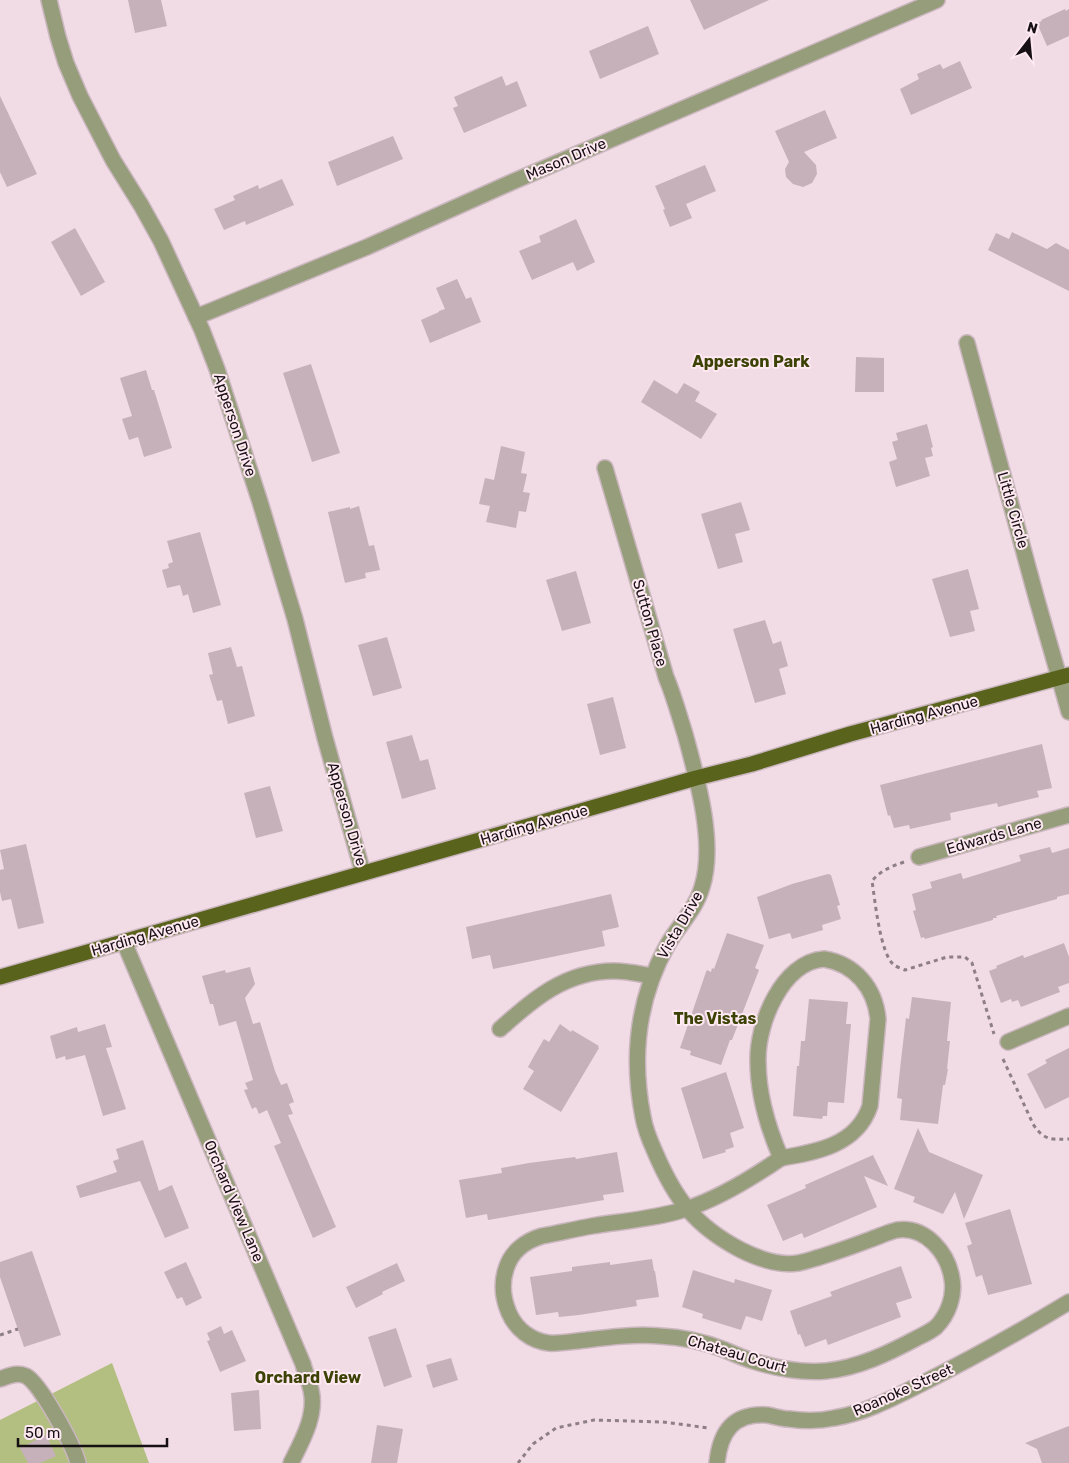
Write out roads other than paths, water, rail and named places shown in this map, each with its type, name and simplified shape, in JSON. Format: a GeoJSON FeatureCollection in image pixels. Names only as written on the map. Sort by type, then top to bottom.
{"type":"FeatureCollection","features":[{"type":"Feature","properties":{"kind":"main road","name":"Harding Avenue"},"geometry":{"type":"LineString","coordinates":[[0,977],[696,778],[752,764],[850,734],[1064,676]]}},
{"type":"Feature","properties":{"kind":"street","name":"Apperson Drive"},"geometry":{"type":"LineString","coordinates":[[49,0],[66,63],[80,96],[113,160],[141,204],[161,241],[196,317],[217,369],[295,619],[325,738],[363,873]]}},
{"type":"Feature","properties":{"kind":"street","name":"Mason Drive"},"geometry":{"type":"LineString","coordinates":[[196,317],[367,247],[538,171],[936,0]]}},
{"type":"Feature","properties":{"kind":"street","name":"Little Circle"},"geometry":{"type":"LineString","coordinates":[[967,342],[1037,600],[1064,676],[1069,712]]}},
{"type":"Feature","properties":{"kind":"street","name":"Sutton Place"},"geometry":{"type":"LineString","coordinates":[[605,468],[666,678],[678,709],[696,778]]}},
{"type":"Feature","properties":{"kind":"street","name":"Vista Drive"},"geometry":{"type":"LineString","coordinates":[[686,1209],[663,1171],[648,1137],[637,1085],[636,1059],[638,1033],[644,1002],[652,976],[669,941],[690,913],[698,898],[707,869],[704,819],[696,778]]}},
{"type":"Feature","properties":{"kind":"street","name":"Edwards Lane"},"geometry":{"type":"LineString","coordinates":[[919,857],[1069,815]]}},
{"type":"Feature","properties":{"kind":"street","name":"Orchard View Lane"},"geometry":{"type":"LineString","coordinates":[[124,942],[303,1364],[312,1391],[312,1407],[307,1430],[291,1463]]}},
{"type":"Feature","properties":{"kind":"street"},"geometry":{"type":"LineString","coordinates":[[686,1209],[729,1190],[760,1173],[781,1158],[818,1151],[832,1145],[853,1133],[866,1117],[870,1106],[878,1011],[873,997],[858,975],[846,965],[835,961],[818,960],[798,969],[779,989],[766,1017],[758,1060],[760,1088],[768,1125],[781,1158]]}},
{"type":"Feature","properties":{"kind":"street"},"geometry":{"type":"LineString","coordinates":[[500,1029],[528,1004],[549,990],[586,974],[616,971],[652,976]]}},
{"type":"Feature","properties":{"kind":"street"},"geometry":{"type":"LineString","coordinates":[[1001,1044],[1069,1016]]}},
{"type":"Feature","properties":{"kind":"street","name":"Chateau Court"},"geometry":{"type":"LineString","coordinates":[[686,1209],[724,1241],[751,1255],[775,1263],[796,1264],[804,1262],[894,1230],[914,1232],[926,1236],[935,1243],[948,1264],[953,1292],[948,1310],[932,1330],[904,1345],[855,1365],[827,1371],[794,1370],[760,1363],[697,1342],[664,1336],[624,1336],[550,1344],[535,1340],[524,1333],[512,1319],[504,1295],[504,1275],[508,1262],[524,1244],[542,1236],[648,1218],[686,1209]]}},
{"type":"Feature","properties":{"kind":"street","name":"Roanoke Street"},"geometry":{"type":"LineString","coordinates":[[717,1463],[718,1450],[726,1431],[735,1422],[746,1416],[770,1415],[789,1419],[812,1420],[856,1413],[904,1393],[966,1362],[1069,1302]]}},
{"type":"Feature","properties":{"kind":"street"},"geometry":{"type":"LineString","coordinates":[[0,1379],[15,1373],[31,1380],[53,1411],[78,1463]]}},
{"type":"Feature","properties":{"kind":"district","name":"Apperson Park"},"geometry":{"type":"Point","coordinates":[751,361]}},
{"type":"Feature","properties":{"kind":"district","name":"The Vistas"},"geometry":{"type":"Point","coordinates":[715,1018]}},
{"type":"Feature","properties":{"kind":"district","name":"Orchard View"},"geometry":{"type":"Point","coordinates":[308,1377]}}]}
